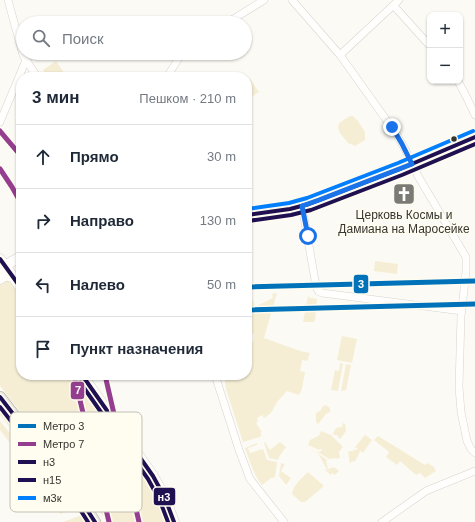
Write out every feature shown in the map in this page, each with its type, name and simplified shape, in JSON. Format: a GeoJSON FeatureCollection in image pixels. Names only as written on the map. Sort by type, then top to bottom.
{"type":"FeatureCollection","features":[{"type":"Feature","properties":{"kind":"main road"},"geometry":{"type":"LineString","coordinates":[[252,214],[302,206],[412,164],[475,137]]}},
{"type":"Feature","properties":{"kind":"main road"},"geometry":{"type":"LineString","coordinates":[[16,259],[2,265],[16,281]]}},
{"type":"Feature","properties":{"kind":"main road"},"geometry":{"type":"LineString","coordinates":[[0,279],[6,276],[14,278]]}},
{"type":"Feature","properties":{"kind":"main road"},"geometry":{"type":"LineString","coordinates":[[86,380],[108,412]]}},
{"type":"Feature","properties":{"kind":"main road"},"geometry":{"type":"LineString","coordinates":[[0,397],[12,412]]}},
{"type":"Feature","properties":{"kind":"main road"},"geometry":{"type":"LineString","coordinates":[[142,460],[153,476],[165,498],[174,522]]}},
{"type":"Feature","properties":{"kind":"main road"},"geometry":{"type":"LineString","coordinates":[[89,512],[95,522]]}},
{"type":"Feature","properties":{"kind":"street"},"geometry":{"type":"LineString","coordinates":[[8,0],[16,30]]}},
{"type":"Feature","properties":{"kind":"street"},"geometry":{"type":"LineString","coordinates":[[238,16],[264,0]]}},
{"type":"Feature","properties":{"kind":"street"},"geometry":{"type":"LineString","coordinates":[[292,0],[340,55],[395,132],[430,197],[466,257],[459,373],[461,406],[467,441],[475,453]]}},
{"type":"Feature","properties":{"kind":"street"},"geometry":{"type":"LineString","coordinates":[[340,55],[396,3],[427,42]]}},
{"type":"Feature","properties":{"kind":"street"},"geometry":{"type":"LineString","coordinates":[[26,60],[34,72]]}},
{"type":"Feature","properties":{"kind":"street"},"geometry":{"type":"LineString","coordinates":[[21,72],[26,60]]}},
{"type":"Feature","properties":{"kind":"street"},"geometry":{"type":"LineString","coordinates":[[170,72],[178,60]]}},
{"type":"Feature","properties":{"kind":"street"},"geometry":{"type":"LineString","coordinates":[[0,122],[16,84]]}},
{"type":"Feature","properties":{"kind":"street"},"geometry":{"type":"LineString","coordinates":[[460,84],[475,115]]}},
{"type":"Feature","properties":{"kind":"street"},"geometry":{"type":"LineString","coordinates":[[302,206],[318,291],[322,293],[462,311]]}},
{"type":"Feature","properties":{"kind":"street"},"geometry":{"type":"LineString","coordinates":[[218,380],[250,480],[284,522]]}},
{"type":"Feature","properties":{"kind":"street"},"geometry":{"type":"LineString","coordinates":[[382,522],[426,491],[475,471]]}},
{"type":"Feature","properties":{"kind":"shaded area"},"geometry":{"type":"Polygon","coordinates":[[[56,61],[64,72],[44,72],[43,70],[56,61]]]}},
{"type":"Feature","properties":{"kind":"shaded area"},"geometry":{"type":"Polygon","coordinates":[[[252,82],[259,92],[252,97],[252,82]]]}},
{"type":"Feature","properties":{"kind":"shaded area"},"geometry":{"type":"Polygon","coordinates":[[[350,116],[353,116],[358,121],[365,132],[365,140],[355,146],[348,143],[338,128],[339,123],[350,116]]]}},
{"type":"Feature","properties":{"kind":"shaded area"},"geometry":{"type":"Polygon","coordinates":[[[375,261],[398,264],[397,274],[374,271],[375,261]]]}},
{"type":"Feature","properties":{"kind":"shaded area"},"geometry":{"type":"Polygon","coordinates":[[[9,280],[16,290],[16,380],[81,380],[103,412],[20,412],[0,386],[0,281],[9,280]]]}},
{"type":"Feature","properties":{"kind":"shaded area"},"geometry":{"type":"Polygon","coordinates":[[[277,293],[264,338],[310,353],[307,361],[302,360],[300,371],[305,372],[302,389],[299,395],[287,391],[277,402],[271,413],[264,418],[262,415],[257,418],[258,422],[256,423],[262,432],[260,433],[262,435],[243,442],[226,389],[225,380],[252,380],[252,342],[254,335],[252,333],[252,299],[255,307],[273,298],[272,294],[277,293]]]}},
{"type":"Feature","properties":{"kind":"shaded area"},"geometry":{"type":"Polygon","coordinates":[[[308,296],[310,298],[317,299],[315,321],[303,322],[308,296]]]}},
{"type":"Feature","properties":{"kind":"shaded area"},"geometry":{"type":"Polygon","coordinates":[[[342,336],[357,339],[352,363],[337,360],[342,336]]]}},
{"type":"Feature","properties":{"kind":"shaded area"},"geometry":{"type":"Polygon","coordinates":[[[340,363],[343,364],[338,391],[331,390],[335,370],[339,371],[340,363]]]}},
{"type":"Feature","properties":{"kind":"shaded area"},"geometry":{"type":"Polygon","coordinates":[[[346,364],[351,365],[346,390],[341,391],[346,364]]]}},
{"type":"Feature","properties":{"kind":"shaded area"},"geometry":{"type":"Polygon","coordinates":[[[326,405],[330,408],[330,412],[326,414],[317,424],[316,413],[326,405]]]}},
{"type":"Feature","properties":{"kind":"shaded area"},"geometry":{"type":"Polygon","coordinates":[[[0,407],[10,420],[10,427],[0,415],[0,407]]]}},
{"type":"Feature","properties":{"kind":"shaded area"},"geometry":{"type":"Polygon","coordinates":[[[0,421],[10,433],[10,443],[0,430],[0,421]]]}},
{"type":"Feature","properties":{"kind":"shaded area"},"geometry":{"type":"Polygon","coordinates":[[[343,423],[345,424],[346,431],[340,439],[333,433],[336,428],[342,427],[343,423]]]}},
{"type":"Feature","properties":{"kind":"shaded area"},"geometry":{"type":"Polygon","coordinates":[[[321,431],[331,435],[343,447],[339,452],[340,458],[329,459],[307,447],[318,452],[322,450],[308,445],[310,440],[317,437],[321,431]]]}},
{"type":"Feature","properties":{"kind":"shaded area"},"geometry":{"type":"Polygon","coordinates":[[[365,435],[372,440],[363,453],[359,450],[360,451],[356,459],[350,464],[348,452],[358,449],[355,447],[365,435]]]}},
{"type":"Feature","properties":{"kind":"shaded area"},"geometry":{"type":"Polygon","coordinates":[[[378,436],[425,465],[427,463],[434,467],[436,471],[425,478],[420,473],[416,475],[400,461],[397,465],[386,457],[389,452],[374,440],[378,436]]]}},
{"type":"Feature","properties":{"kind":"shaded area"},"geometry":{"type":"Polygon","coordinates":[[[265,442],[270,450],[280,442],[286,447],[278,460],[269,458],[264,443],[265,442]]]}},
{"type":"Feature","properties":{"kind":"shaded area"},"geometry":{"type":"Polygon","coordinates":[[[257,443],[257,445],[248,448],[250,453],[263,449],[267,460],[277,463],[275,477],[271,478],[262,485],[254,472],[245,448],[257,443]]]}},
{"type":"Feature","properties":{"kind":"shaded area"},"geometry":{"type":"Polygon","coordinates":[[[307,448],[320,455],[327,460],[328,469],[334,467],[339,471],[335,475],[332,473],[331,475],[325,470],[326,469],[331,472],[326,468],[319,455],[307,448]]]}},
{"type":"Feature","properties":{"kind":"shaded area"},"geometry":{"type":"Polygon","coordinates":[[[281,463],[285,464],[281,471],[291,478],[286,485],[279,476],[281,463]]]}},
{"type":"Feature","properties":{"kind":"shaded area"},"geometry":{"type":"Polygon","coordinates":[[[142,467],[160,495],[169,522],[109,522],[99,512],[142,512],[142,467]]]}},
{"type":"Feature","properties":{"kind":"shaded area"},"geometry":{"type":"Polygon","coordinates":[[[308,472],[324,486],[305,502],[301,502],[292,494],[298,482],[308,472]]]}},
{"type":"Feature","properties":{"kind":"shaded area"},"geometry":{"type":"Polygon","coordinates":[[[80,512],[84,512],[92,522],[63,522],[82,515],[80,512]]]}},
{"type":"Feature","properties":{"kind":"metro line","name":"7"},"geometry":{"type":"LineString","coordinates":[[0,131],[16,150]]}},
{"type":"Feature","properties":{"kind":"metro line","name":"7"},"geometry":{"type":"LineString","coordinates":[[0,169],[16,194]]}},
{"type":"Feature","properties":{"kind":"metro line","name":"3"},"geometry":{"type":"LineString","coordinates":[[252,287],[475,281]]}},
{"type":"Feature","properties":{"kind":"metro line","name":"3"},"geometry":{"type":"LineString","coordinates":[[252,310],[475,304]]}},
{"type":"Feature","properties":{"kind":"metro line","name":"7"},"geometry":{"type":"LineString","coordinates":[[75,380],[83,412]]}},
{"type":"Feature","properties":{"kind":"metro line","name":"7"},"geometry":{"type":"LineString","coordinates":[[106,380],[114,412]]}},
{"type":"Feature","properties":{"kind":"metro line","name":"7"},"geometry":{"type":"LineString","coordinates":[[107,512],[109,522]]}},
{"type":"Feature","properties":{"kind":"metro line","name":"7"},"geometry":{"type":"LineString","coordinates":[[137,512],[139,522]]}},
{"type":"Feature","properties":{"kind":"transit line","name":"м3к"},"geometry":{"type":"LineString","coordinates":[[252,208],[289,203],[307,198],[398,163],[473,131]]}},
{"type":"Feature","properties":{"kind":"transit line","name":"н3"},"geometry":{"type":"LineString","coordinates":[[252,214],[290,209],[309,204],[400,169],[475,137]]}},
{"type":"Feature","properties":{"kind":"transit line","name":"н15"},"geometry":{"type":"LineString","coordinates":[[252,220],[291,215],[311,210],[402,175],[475,144]]}},
{"type":"Feature","properties":{"kind":"transit line","name":"н3"},"geometry":{"type":"LineString","coordinates":[[0,259],[16,281]]}},
{"type":"Feature","properties":{"kind":"transit line","name":"н15"},"geometry":{"type":"LineString","coordinates":[[78,380],[101,412]]}},
{"type":"Feature","properties":{"kind":"transit line","name":"н3"},"geometry":{"type":"LineString","coordinates":[[86,380],[108,412]]}},
{"type":"Feature","properties":{"kind":"transit line","name":"н3"},"geometry":{"type":"LineString","coordinates":[[0,397],[12,412]]}},
{"type":"Feature","properties":{"kind":"transit line","name":"н15"},"geometry":{"type":"LineString","coordinates":[[0,407],[10,420]]}},
{"type":"Feature","properties":{"kind":"transit line","name":"н3"},"geometry":{"type":"LineString","coordinates":[[142,460],[153,476],[165,498],[174,522]]}},
{"type":"Feature","properties":{"kind":"transit line","name":"н15"},"geometry":{"type":"LineString","coordinates":[[142,470],[160,501],[168,522]]}},
{"type":"Feature","properties":{"kind":"transit line","name":"н15"},"geometry":{"type":"LineString","coordinates":[[82,512],[88,522]]}},
{"type":"Feature","properties":{"kind":"transit line","name":"н3"},"geometry":{"type":"LineString","coordinates":[[89,512],[95,522]]}},
{"type":"Feature","properties":{"kind":"place","name":"Церковь Космы и Дамиана на Маросейке"},"geometry":{"type":"Point","coordinates":[404,194]}},
{"type":"Feature","properties":{"kind":"route"},"geometry":{"type":"LineString","coordinates":[[308,236],[302,206],[412,164],[392,127]]}}]}
